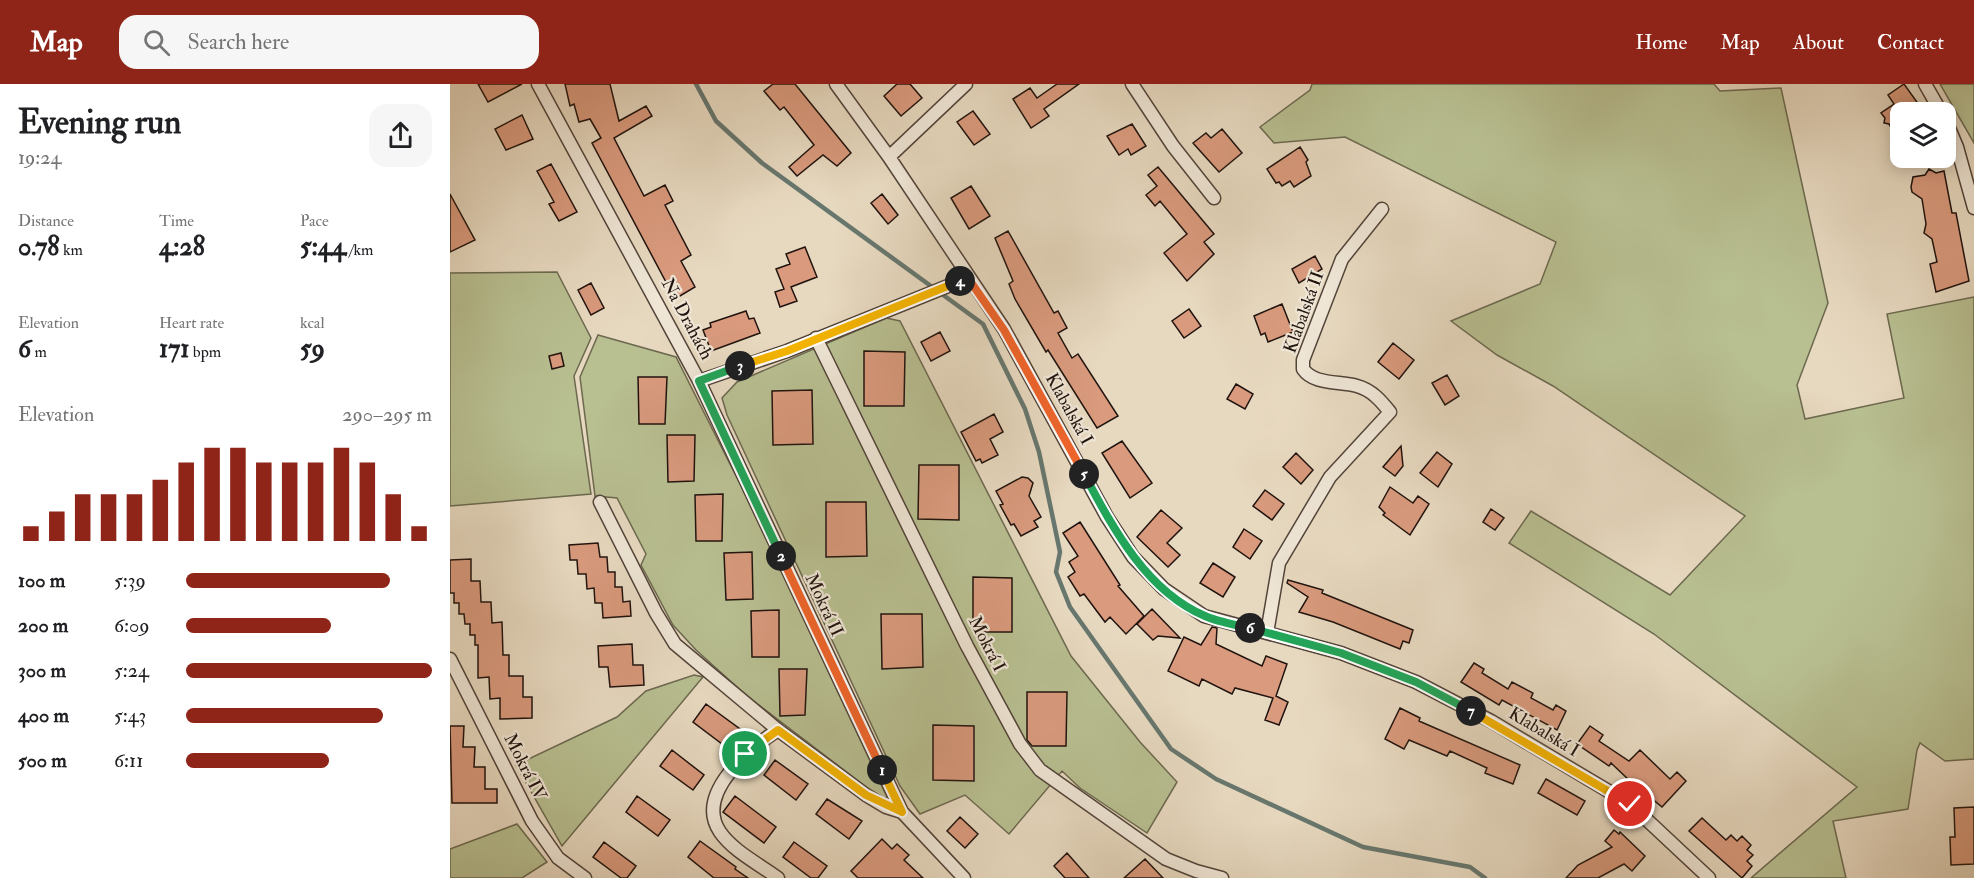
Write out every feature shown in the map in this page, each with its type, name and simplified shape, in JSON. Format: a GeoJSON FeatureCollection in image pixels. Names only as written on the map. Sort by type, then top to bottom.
{"type":"FeatureCollection","features":[{"type":"Feature","properties":{"kind":"street","name":"Na Drahách"},"geometry":{"type":"LineString","coordinates":[[538,84],[699,381],[968,278]]}},
{"type":"Feature","properties":{"kind":"street","name":"Klabalská I"},"geometry":{"type":"LineString","coordinates":[[836,84],[889,157],[1004,330],[1107,517],[1133,557],[1164,589],[1204,616],[1341,653],[1416,682],[1491,721],[1630,804],[1709,878]]}},
{"type":"Feature","properties":{"kind":"street"},"geometry":{"type":"LineString","coordinates":[[889,157],[966,84]]}},
{"type":"Feature","properties":{"kind":"street"},"geometry":{"type":"LineString","coordinates":[[1132,84],[1173,146],[1214,198]]}},
{"type":"Feature","properties":{"kind":"street"},"geometry":{"type":"LineString","coordinates":[[1925,84],[1935,102]]}},
{"type":"Feature","properties":{"kind":"street"},"geometry":{"type":"LineString","coordinates":[[1956,145],[1974,208]]}},
{"type":"Feature","properties":{"kind":"street","name":"Klabalská II"},"geometry":{"type":"LineString","coordinates":[[1267,633],[1279,563],[1330,477],[1390,412],[1377,396],[1358,386],[1312,378],[1303,369],[1304,360],[1342,260],[1382,209]]}},
{"type":"Feature","properties":{"kind":"street","name":"Mokrá I"},"geometry":{"type":"LineString","coordinates":[[816,338],[967,646],[1020,744],[1040,770],[1167,859],[1196,871],[1222,878]]}},
{"type":"Feature","properties":{"kind":"street","name":"Mokrá II"},"geometry":{"type":"LineString","coordinates":[[699,381],[902,812],[964,878]]}},
{"type":"Feature","properties":{"kind":"street","name":"Mokrá II"},"geometry":{"type":"LineString","coordinates":[[600,502],[656,613],[675,644],[778,730],[866,795],[902,812]]}},
{"type":"Feature","properties":{"kind":"street","name":"Mokrá IV"},"geometry":{"type":"LineString","coordinates":[[450,659],[532,821],[558,858],[585,878]]}},
{"type":"Feature","properties":{"kind":"street"},"geometry":{"type":"LineString","coordinates":[[778,730],[745,754],[729,774],[712,805],[715,823],[726,839],[778,878]]}},
{"type":"Feature","properties":{"kind":"green space"},"geometry":{"type":"Polygon","coordinates":[[[1312,84],[1714,84],[1720,91],[1781,88],[1828,303],[1797,385],[1805,419],[1904,398],[1887,314],[1974,297],[1974,759],[1945,761],[1920,743],[1908,809],[1833,821],[1846,878],[1751,878],[1857,787],[1654,634],[1509,543],[1531,511],[1670,595],[1745,516],[1553,386],[1497,355],[1451,321],[1540,284],[1556,242],[1345,137],[1274,143],[1260,127],[1310,90],[1312,84]]]}},
{"type":"Feature","properties":{"kind":"green space"},"geometry":{"type":"Polygon","coordinates":[[[1940,84],[1974,84],[1974,143],[1956,112],[1956,102],[1950,102],[1940,84]]]}},
{"type":"Feature","properties":{"kind":"green space"},"geometry":{"type":"Polygon","coordinates":[[[557,272],[591,338],[574,376],[591,494],[450,506],[450,273],[557,272]]]}},
{"type":"Feature","properties":{"kind":"green space"},"geometry":{"type":"Polygon","coordinates":[[[886,318],[900,321],[1071,656],[1140,742],[1177,782],[1147,833],[1080,788],[1062,771],[1009,834],[965,795],[920,814],[900,786],[727,415],[722,398],[737,382],[886,318]]]}},
{"type":"Feature","properties":{"kind":"green space"},"geometry":{"type":"Polygon","coordinates":[[[598,335],[676,357],[740,484],[887,797],[882,799],[747,696],[696,650],[673,625],[641,565],[646,554],[617,498],[595,496],[580,377],[598,335]]]}},
{"type":"Feature","properties":{"kind":"green space"},"geometry":{"type":"Polygon","coordinates":[[[694,675],[703,677],[562,846],[516,765],[617,717],[646,691],[694,675]]]}},
{"type":"Feature","properties":{"kind":"green space"},"geometry":{"type":"Polygon","coordinates":[[[517,824],[547,862],[522,878],[450,878],[450,849],[517,824]]]}},
{"type":"Feature","properties":{"kind":"building"},"geometry":{"type":"Polygon","coordinates":[[[478,84],[522,84],[488,102],[478,84]]]}},
{"type":"Feature","properties":{"kind":"building"},"geometry":{"type":"Polygon","coordinates":[[[565,84],[610,84],[619,121],[646,106],[652,116],[614,138],[644,196],[665,185],[673,201],[665,205],[691,255],[681,261],[695,287],[675,299],[592,143],[601,138],[590,119],[579,122],[574,104],[570,106],[565,84]]]}},
{"type":"Feature","properties":{"kind":"building"},"geometry":{"type":"Polygon","coordinates":[[[773,84],[795,84],[851,153],[837,166],[823,155],[797,176],[789,167],[814,145],[784,107],[780,110],[764,91],[773,84]]]}},
{"type":"Feature","properties":{"kind":"building"},"geometry":{"type":"Polygon","coordinates":[[[897,84],[910,84],[922,98],[901,116],[884,96],[897,84]]]}},
{"type":"Feature","properties":{"kind":"building"},"geometry":{"type":"Polygon","coordinates":[[[1057,84],[1079,84],[1044,109],[1049,116],[1031,128],[1013,99],[1030,88],[1037,98],[1057,84]]]}},
{"type":"Feature","properties":{"kind":"building"},"geometry":{"type":"Polygon","coordinates":[[[1904,84],[1917,102],[1893,102],[1888,95],[1904,84]]]}},
{"type":"Feature","properties":{"kind":"building"},"geometry":{"type":"Polygon","coordinates":[[[1890,107],[1890,126],[1884,123],[1885,118],[1881,113],[1890,107]]]}},
{"type":"Feature","properties":{"kind":"building"},"geometry":{"type":"Polygon","coordinates":[[[973,111],[990,134],[974,145],[957,122],[973,111]]]}},
{"type":"Feature","properties":{"kind":"building"},"geometry":{"type":"Polygon","coordinates":[[[522,115],[533,139],[506,150],[495,129],[522,115]]]}},
{"type":"Feature","properties":{"kind":"building"},"geometry":{"type":"Polygon","coordinates":[[[1132,124],[1146,146],[1131,155],[1128,149],[1119,155],[1107,136],[1132,124]]]}},
{"type":"Feature","properties":{"kind":"building"},"geometry":{"type":"Polygon","coordinates":[[[1222,129],[1242,153],[1219,172],[1193,143],[1206,133],[1211,138],[1222,129]]]}},
{"type":"Feature","properties":{"kind":"building"},"geometry":{"type":"Polygon","coordinates":[[[1300,147],[1308,160],[1306,162],[1311,176],[1294,187],[1290,181],[1282,186],[1279,182],[1276,183],[1267,169],[1300,147]]]}},
{"type":"Feature","properties":{"kind":"building"},"geometry":{"type":"Polygon","coordinates":[[[551,164],[577,212],[559,221],[549,204],[554,202],[537,171],[551,164]]]}},
{"type":"Feature","properties":{"kind":"building"},"geometry":{"type":"Polygon","coordinates":[[[1158,167],[1214,234],[1204,242],[1214,254],[1187,281],[1164,253],[1187,234],[1160,201],[1155,206],[1146,195],[1157,186],[1148,175],[1158,167]]]}},
{"type":"Feature","properties":{"kind":"building"},"geometry":{"type":"Polygon","coordinates":[[[1929,169],[1936,173],[1944,171],[1952,213],[1956,213],[1969,281],[1936,292],[1930,264],[1937,262],[1932,239],[1924,233],[1926,224],[1922,199],[1912,192],[1911,187],[1913,177],[1925,175],[1929,169]]]}},
{"type":"Feature","properties":{"kind":"building"},"geometry":{"type":"Polygon","coordinates":[[[971,186],[990,216],[969,229],[951,198],[971,186]]]}},
{"type":"Feature","properties":{"kind":"building"},"geometry":{"type":"Polygon","coordinates":[[[450,194],[475,240],[450,252],[450,194]]]}},
{"type":"Feature","properties":{"kind":"building"},"geometry":{"type":"Polygon","coordinates":[[[882,194],[898,215],[888,224],[871,203],[882,194]]]}},
{"type":"Feature","properties":{"kind":"building"},"geometry":{"type":"Polygon","coordinates":[[[1008,231],[1054,313],[1058,311],[1067,328],[1058,333],[1072,358],[1078,354],[1118,416],[1097,428],[1048,350],[1046,352],[1015,299],[1009,284],[1013,281],[995,238],[1008,231]]]}},
{"type":"Feature","properties":{"kind":"building"},"geometry":{"type":"Polygon","coordinates":[[[805,247],[817,277],[791,287],[797,301],[780,307],[775,292],[784,289],[776,269],[790,264],[786,254],[805,247]]]}},
{"type":"Feature","properties":{"kind":"building"},"geometry":{"type":"Polygon","coordinates":[[[1315,256],[1322,269],[1299,283],[1292,269],[1315,256]]]}},
{"type":"Feature","properties":{"kind":"building"},"geometry":{"type":"Polygon","coordinates":[[[591,283],[604,308],[591,315],[578,290],[591,283]]]}},
{"type":"Feature","properties":{"kind":"building"},"geometry":{"type":"Polygon","coordinates":[[[1282,304],[1293,332],[1268,342],[1265,333],[1261,335],[1254,316],[1282,304]]]}},
{"type":"Feature","properties":{"kind":"building"},"geometry":{"type":"Polygon","coordinates":[[[1189,309],[1201,326],[1184,338],[1172,321],[1189,309]]]}},
{"type":"Feature","properties":{"kind":"building"},"geometry":{"type":"Polygon","coordinates":[[[746,311],[749,319],[754,318],[760,333],[711,351],[703,330],[711,327],[710,323],[746,311]]]}},
{"type":"Feature","properties":{"kind":"building"},"geometry":{"type":"Polygon","coordinates":[[[940,332],[950,351],[931,361],[921,342],[940,332]]]}},
{"type":"Feature","properties":{"kind":"building"},"geometry":{"type":"Polygon","coordinates":[[[1393,343],[1414,360],[1399,379],[1378,362],[1393,343]]]}},
{"type":"Feature","properties":{"kind":"building"},"geometry":{"type":"Polygon","coordinates":[[[864,351],[905,352],[904,406],[864,406],[864,351]]]}},
{"type":"Feature","properties":{"kind":"building"},"geometry":{"type":"Polygon","coordinates":[[[561,353],[564,366],[552,369],[549,356],[561,353]]]}},
{"type":"Feature","properties":{"kind":"building"},"geometry":{"type":"Polygon","coordinates":[[[1447,375],[1459,396],[1445,405],[1432,383],[1447,375]]]}},
{"type":"Feature","properties":{"kind":"building"},"geometry":{"type":"Polygon","coordinates":[[[638,377],[667,377],[665,424],[639,424],[638,377]]]}},
{"type":"Feature","properties":{"kind":"building"},"geometry":{"type":"Polygon","coordinates":[[[1236,384],[1253,394],[1245,409],[1227,399],[1236,384]]]}},
{"type":"Feature","properties":{"kind":"building"},"geometry":{"type":"Polygon","coordinates":[[[812,390],[813,444],[773,445],[772,391],[812,390]]]}},
{"type":"Feature","properties":{"kind":"building"},"geometry":{"type":"Polygon","coordinates":[[[994,414],[1003,432],[990,439],[998,455],[982,463],[980,459],[976,461],[961,432],[994,414]]]}},
{"type":"Feature","properties":{"kind":"building"},"geometry":{"type":"Polygon","coordinates":[[[667,435],[695,435],[694,481],[668,482],[667,435]]]}},
{"type":"Feature","properties":{"kind":"building"},"geometry":{"type":"Polygon","coordinates":[[[1122,441],[1152,483],[1130,498],[1102,453],[1122,441]]]}},
{"type":"Feature","properties":{"kind":"building"},"geometry":{"type":"Polygon","coordinates":[[[1401,446],[1403,466],[1395,476],[1383,467],[1401,446]]]}},
{"type":"Feature","properties":{"kind":"building"},"geometry":{"type":"Polygon","coordinates":[[[1437,452],[1452,464],[1438,487],[1420,473],[1437,452]]]}},
{"type":"Feature","properties":{"kind":"building"},"geometry":{"type":"Polygon","coordinates":[[[1296,453],[1313,470],[1301,484],[1283,467],[1296,453]]]}},
{"type":"Feature","properties":{"kind":"building"},"geometry":{"type":"Polygon","coordinates":[[[919,465],[959,465],[959,520],[918,519],[919,465]]]}},
{"type":"Feature","properties":{"kind":"building"},"geometry":{"type":"Polygon","coordinates":[[[1022,477],[1028,478],[1033,483],[1029,496],[1041,517],[1034,521],[1038,527],[1021,536],[1014,524],[1011,525],[1000,505],[1003,504],[996,491],[1022,477]]]}},
{"type":"Feature","properties":{"kind":"building"},"geometry":{"type":"Polygon","coordinates":[[[1390,487],[1413,503],[1418,496],[1429,504],[1410,535],[1383,515],[1385,513],[1379,507],[1390,487]]]}},
{"type":"Feature","properties":{"kind":"building"},"geometry":{"type":"Polygon","coordinates":[[[1265,490],[1284,504],[1272,520],[1253,506],[1265,490]]]}},
{"type":"Feature","properties":{"kind":"building"},"geometry":{"type":"Polygon","coordinates":[[[723,494],[722,541],[696,541],[695,495],[723,494]]]}},
{"type":"Feature","properties":{"kind":"building"},"geometry":{"type":"Polygon","coordinates":[[[826,502],[866,502],[867,556],[826,557],[826,502]]]}},
{"type":"Feature","properties":{"kind":"building"},"geometry":{"type":"Polygon","coordinates":[[[1491,509],[1504,518],[1495,530],[1483,522],[1491,509]]]}},
{"type":"Feature","properties":{"kind":"building"},"geometry":{"type":"Polygon","coordinates":[[[1161,510],[1182,528],[1167,543],[1180,555],[1168,567],[1137,537],[1161,510]]]}},
{"type":"Feature","properties":{"kind":"building"},"geometry":{"type":"Polygon","coordinates":[[[1080,522],[1120,585],[1118,586],[1144,616],[1126,634],[1110,617],[1105,622],[1084,594],[1080,596],[1068,577],[1075,572],[1069,562],[1078,556],[1063,533],[1080,522]]]}},
{"type":"Feature","properties":{"kind":"building"},"geometry":{"type":"Polygon","coordinates":[[[1244,529],[1262,541],[1250,559],[1233,547],[1244,529]]]}},
{"type":"Feature","properties":{"kind":"building"},"geometry":{"type":"Polygon","coordinates":[[[598,543],[600,557],[607,557],[608,572],[615,572],[615,587],[622,587],[623,602],[630,601],[631,616],[603,618],[602,603],[595,603],[594,588],[587,589],[586,574],[578,574],[577,560],[570,560],[569,545],[598,543]]]}},
{"type":"Feature","properties":{"kind":"building"},"geometry":{"type":"Polygon","coordinates":[[[752,552],[753,599],[726,600],[724,553],[752,552]]]}},
{"type":"Feature","properties":{"kind":"building"},"geometry":{"type":"Polygon","coordinates":[[[471,559],[471,581],[480,581],[481,602],[491,602],[492,623],[502,622],[503,655],[509,655],[509,676],[523,676],[523,697],[532,697],[532,718],[500,719],[500,698],[490,699],[489,677],[478,678],[478,645],[475,645],[475,635],[470,635],[470,624],[465,624],[464,614],[459,614],[459,603],[454,603],[454,593],[450,593],[450,560],[471,559]]]}},
{"type":"Feature","properties":{"kind":"building"},"geometry":{"type":"Polygon","coordinates":[[[1213,563],[1235,577],[1223,597],[1200,583],[1213,563]]]}},
{"type":"Feature","properties":{"kind":"building"},"geometry":{"type":"Polygon","coordinates":[[[973,577],[1012,578],[1012,632],[973,632],[973,577]]]}},
{"type":"Feature","properties":{"kind":"building"},"geometry":{"type":"Polygon","coordinates":[[[1288,580],[1323,590],[1322,593],[1413,630],[1409,643],[1403,641],[1400,649],[1333,622],[1299,612],[1308,597],[1287,583],[1288,580]]]}},
{"type":"Feature","properties":{"kind":"building"},"geometry":{"type":"Polygon","coordinates":[[[1152,609],[1180,638],[1158,636],[1153,640],[1137,624],[1152,609]]]}},
{"type":"Feature","properties":{"kind":"building"},"geometry":{"type":"Polygon","coordinates":[[[779,610],[779,657],[752,657],[751,611],[779,610]]]}},
{"type":"Feature","properties":{"kind":"building"},"geometry":{"type":"Polygon","coordinates":[[[881,614],[922,614],[923,667],[882,669],[881,614]]]}},
{"type":"Feature","properties":{"kind":"building"},"geometry":{"type":"Polygon","coordinates":[[[1212,627],[1217,628],[1216,644],[1262,666],[1266,656],[1287,664],[1276,696],[1288,702],[1279,725],[1265,720],[1273,698],[1235,688],[1232,694],[1202,679],[1199,686],[1168,671],[1184,637],[1201,645],[1212,627]]]}},
{"type":"Feature","properties":{"kind":"building"},"geometry":{"type":"Polygon","coordinates":[[[632,644],[633,665],[643,665],[644,685],[610,687],[608,667],[599,667],[598,646],[632,644]]]}},
{"type":"Feature","properties":{"kind":"building"},"geometry":{"type":"Polygon","coordinates":[[[1474,663],[1484,669],[1482,673],[1508,689],[1512,682],[1533,693],[1531,698],[1553,710],[1556,705],[1566,711],[1557,730],[1502,700],[1499,705],[1461,682],[1474,663]]]}},
{"type":"Feature","properties":{"kind":"building"},"geometry":{"type":"Polygon","coordinates":[[[779,669],[807,669],[805,715],[780,716],[779,669]]]}},
{"type":"Feature","properties":{"kind":"building"},"geometry":{"type":"Polygon","coordinates":[[[1027,692],[1067,692],[1066,746],[1032,746],[1027,740],[1027,692]]]}},
{"type":"Feature","properties":{"kind":"building"},"geometry":{"type":"Polygon","coordinates":[[[706,704],[740,729],[726,747],[693,722],[706,704]]]}},
{"type":"Feature","properties":{"kind":"building"},"geometry":{"type":"Polygon","coordinates":[[[1400,708],[1420,718],[1419,721],[1520,765],[1513,784],[1485,773],[1487,768],[1450,751],[1447,756],[1409,740],[1404,749],[1385,739],[1400,708]]]}},
{"type":"Feature","properties":{"kind":"building"},"geometry":{"type":"Polygon","coordinates":[[[933,725],[974,726],[974,781],[933,780],[933,725]]]}},
{"type":"Feature","properties":{"kind":"building"},"geometry":{"type":"Polygon","coordinates":[[[450,726],[464,726],[463,747],[475,747],[474,767],[485,767],[485,789],[497,789],[497,803],[452,803],[450,726]]]}},
{"type":"Feature","properties":{"kind":"building"},"geometry":{"type":"Polygon","coordinates":[[[1590,726],[1603,735],[1599,741],[1629,761],[1640,750],[1670,779],[1677,772],[1686,781],[1662,807],[1651,798],[1650,800],[1611,763],[1609,766],[1577,744],[1590,726]]]}},
{"type":"Feature","properties":{"kind":"building"},"geometry":{"type":"Polygon","coordinates":[[[672,750],[704,775],[693,790],[660,766],[672,750]]]}},
{"type":"Feature","properties":{"kind":"building"},"geometry":{"type":"Polygon","coordinates":[[[775,760],[808,784],[796,800],[764,775],[775,760]]]}},
{"type":"Feature","properties":{"kind":"building"},"geometry":{"type":"Polygon","coordinates":[[[1546,779],[1585,801],[1577,815],[1538,793],[1546,779]]]}},
{"type":"Feature","properties":{"kind":"building"},"geometry":{"type":"Polygon","coordinates":[[[637,796],[670,820],[658,836],[626,812],[637,796]]]}},
{"type":"Feature","properties":{"kind":"building"},"geometry":{"type":"Polygon","coordinates":[[[735,796],[776,827],[764,843],[723,812],[735,796]]]}},
{"type":"Feature","properties":{"kind":"building"},"geometry":{"type":"Polygon","coordinates":[[[827,799],[862,821],[849,839],[816,814],[827,799]]]}},
{"type":"Feature","properties":{"kind":"building"},"geometry":{"type":"Polygon","coordinates":[[[1974,807],[1974,864],[1951,865],[1950,837],[1955,837],[1954,808],[1974,807]]]}},
{"type":"Feature","properties":{"kind":"building"},"geometry":{"type":"Polygon","coordinates":[[[960,817],[978,834],[965,848],[947,831],[960,817]]]}},
{"type":"Feature","properties":{"kind":"building"},"geometry":{"type":"Polygon","coordinates":[[[1702,818],[1726,840],[1731,835],[1737,841],[1742,836],[1751,845],[1747,850],[1753,855],[1747,861],[1752,866],[1742,878],[1689,831],[1702,818]]]}},
{"type":"Feature","properties":{"kind":"building"},"geometry":{"type":"Polygon","coordinates":[[[1614,830],[1619,834],[1620,832],[1645,856],[1632,871],[1624,864],[1598,878],[1566,878],[1578,865],[1612,847],[1605,841],[1614,830]]]}},
{"type":"Feature","properties":{"kind":"building"},"geometry":{"type":"Polygon","coordinates":[[[882,839],[892,849],[897,844],[909,855],[904,860],[923,878],[858,878],[851,871],[882,839]]]}},
{"type":"Feature","properties":{"kind":"building"},"geometry":{"type":"Polygon","coordinates":[[[700,841],[748,878],[714,878],[688,857],[700,841]]]}},
{"type":"Feature","properties":{"kind":"building"},"geometry":{"type":"Polygon","coordinates":[[[604,842],[636,866],[627,878],[621,878],[593,857],[604,842]]]}},
{"type":"Feature","properties":{"kind":"building"},"geometry":{"type":"Polygon","coordinates":[[[794,842],[827,866],[818,878],[811,878],[783,857],[794,842]]]}},
{"type":"Feature","properties":{"kind":"building"},"geometry":{"type":"Polygon","coordinates":[[[1067,853],[1089,878],[1065,878],[1054,866],[1067,853]]]}},
{"type":"Feature","properties":{"kind":"building"},"geometry":{"type":"Polygon","coordinates":[[[1145,859],[1163,878],[1124,878],[1145,859]]]}},
{"type":"Feature","properties":{"kind":"waterway"},"geometry":{"type":"LineString","coordinates":[[696,84],[716,121],[762,163],[983,324],[1025,409],[1039,452],[1060,552],[1056,572],[1070,607],[1171,749],[1216,779],[1363,847],[1470,867],[1485,878]]}},
{"type":"Feature","properties":{"kind":"route"},"geometry":{"type":"LineString","coordinates":[[745,754],[752,746],[778,730],[866,795],[886,807],[902,812],[699,381],[787,351],[968,278],[1004,330],[1107,517],[1133,557],[1164,589],[1204,616],[1341,653],[1416,682],[1491,721],[1630,804]]}}]}
